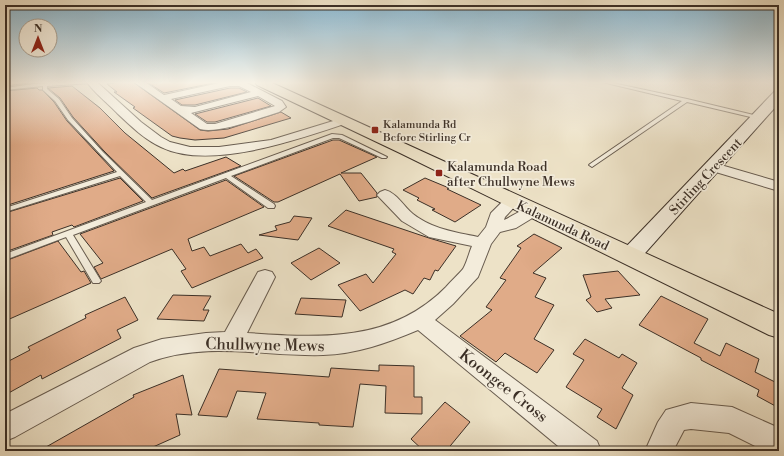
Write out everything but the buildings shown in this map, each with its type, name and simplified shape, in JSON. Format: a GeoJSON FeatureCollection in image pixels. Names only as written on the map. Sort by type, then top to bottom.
{"type":"FeatureCollection","features":[{"type":"Feature","properties":{"kind":"main road","name":"Kalamunda Road"},"geometry":{"type":"LineString","coordinates":[[297,103],[343,121],[406,149],[512,201],[779,327]]}},
{"type":"Feature","properties":{"kind":"main road","name":"Stirling Crescent"},"geometry":{"type":"LineString","coordinates":[[630,256],[772,103]]}},
{"type":"Feature","properties":{"kind":"street"},"geometry":{"type":"LineString","coordinates":[[115,103],[150,135],[168,146],[181,148],[209,150],[262,146],[343,121]]}},
{"type":"Feature","properties":{"kind":"street"},"geometry":{"type":"LineString","coordinates":[[170,103],[201,126],[210,128],[275,110],[281,107],[278,103]]}},
{"type":"Feature","properties":{"kind":"street"},"geometry":{"type":"LineString","coordinates":[[177,109],[195,110],[210,103]]}},
{"type":"Feature","properties":{"kind":"street"},"geometry":{"type":"LineString","coordinates":[[714,167],[779,187]]}},
{"type":"Feature","properties":{"kind":"street"},"geometry":{"type":"LineString","coordinates":[[385,195],[408,218],[435,233],[488,235],[533,211]]}},
{"type":"Feature","properties":{"kind":"street","name":"Chullwyne Mews"},"geometry":{"type":"LineString","coordinates":[[5,428],[142,355],[162,348],[185,344],[232,341],[324,346],[351,343],[381,336],[420,320],[446,299],[471,272],[497,216],[512,201]]}},
{"type":"Feature","properties":{"kind":"street"},"geometry":{"type":"LineString","coordinates":[[232,341],[265,277]]}},
{"type":"Feature","properties":{"kind":"street","name":"Koongee Cross"},"geometry":{"type":"LineString","coordinates":[[420,320],[587,451]]}},
{"type":"Feature","properties":{"kind":"street"},"geometry":{"type":"LineString","coordinates":[[659,451],[668,430],[676,419],[691,416],[732,420],[779,443]]}},
{"type":"Feature","properties":{"kind":"lane"},"geometry":{"type":"LineString","coordinates":[[59,103],[70,119],[150,203]]}},
{"type":"Feature","properties":{"kind":"lane"},"geometry":{"type":"LineString","coordinates":[[592,165],[682,103]]}},
{"type":"Feature","properties":{"kind":"lane"},"geometry":{"type":"LineString","coordinates":[[701,103],[760,117]]}},
{"type":"Feature","properties":{"kind":"lane"},"geometry":{"type":"LineString","coordinates":[[5,257],[336,135],[384,158]]}},
{"type":"Feature","properties":{"kind":"lane"},"geometry":{"type":"LineString","coordinates":[[5,210],[121,173]]}},
{"type":"Feature","properties":{"kind":"lane"},"geometry":{"type":"LineString","coordinates":[[226,175],[271,206]]}},
{"type":"Feature","properties":{"kind":"lane"},"geometry":{"type":"LineString","coordinates":[[68,234],[96,282]]}},
{"type":"Feature","properties":{"kind":"place","name":"Kalamunda Rd Before Stirling Cr"},"geometry":{"type":"Point","coordinates":[375,130]}},
{"type":"Feature","properties":{"kind":"place","name":"Kalamunda Road after Chullwyne Mews"},"geometry":{"type":"Point","coordinates":[439,173]}}]}
